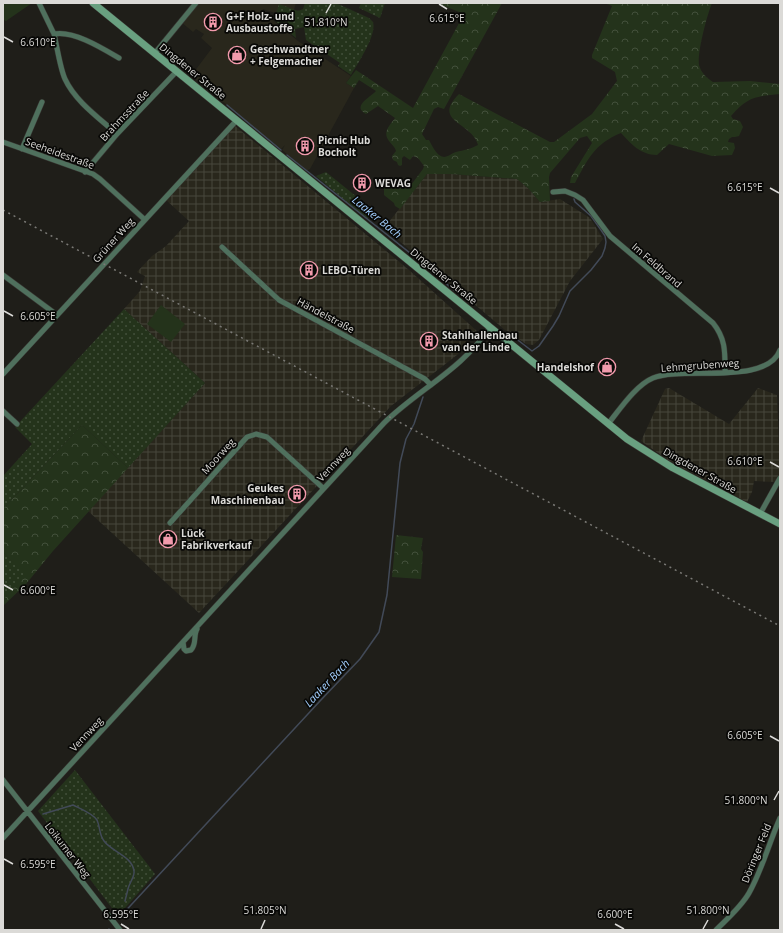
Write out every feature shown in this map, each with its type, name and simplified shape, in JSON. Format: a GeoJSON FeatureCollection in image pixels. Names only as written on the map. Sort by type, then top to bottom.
{"type":"FeatureCollection","features":[{"type":"Feature","properties":{"kind":"main road","name":"Dingdener Straße"},"geometry":{"type":"LineString","coordinates":[[93,3],[608,424],[644,451],[780,524]]}},
{"type":"Feature","properties":{"kind":"street"},"geometry":{"type":"LineString","coordinates":[[38,3],[54,34],[64,77],[70,88],[79,99],[117,134]]}},
{"type":"Feature","properties":{"kind":"street"},"geometry":{"type":"LineString","coordinates":[[155,53],[195,3]]}},
{"type":"Feature","properties":{"kind":"street"},"geometry":{"type":"LineString","coordinates":[[54,34],[60,32],[72,35],[119,58]]}},
{"type":"Feature","properties":{"kind":"street","name":"Brahmsstraße"},"geometry":{"type":"LineString","coordinates":[[85,172],[117,134],[177,71]]}},
{"type":"Feature","properties":{"kind":"street"},"geometry":{"type":"LineString","coordinates":[[22,149],[42,102]]}},
{"type":"Feature","properties":{"kind":"street","name":"Grüner Weg"},"geometry":{"type":"LineString","coordinates":[[3,374],[144,219],[237,120]]}},
{"type":"Feature","properties":{"kind":"street","name":"Seeheidestraße"},"geometry":{"type":"LineString","coordinates":[[3,142],[100,179],[144,219]]}},
{"type":"Feature","properties":{"kind":"street","name":"Im Feldbrand"},"geometry":{"type":"LineString","coordinates":[[553,192],[565,191],[583,200],[610,236],[713,323],[720,331],[723,340],[725,349],[725,372]]}},
{"type":"Feature","properties":{"kind":"street","name":"Händelstraße"},"geometry":{"type":"LineString","coordinates":[[222,247],[279,300],[425,379],[431,386]]}},
{"type":"Feature","properties":{"kind":"street"},"geometry":{"type":"LineString","coordinates":[[3,275],[57,315]]}},
{"type":"Feature","properties":{"kind":"street","name":"Vennweg"},"geometry":{"type":"LineString","coordinates":[[3,838],[323,488],[390,417],[447,374],[462,360],[490,327]]}},
{"type":"Feature","properties":{"kind":"street","name":"Lehmgrubenweg"},"geometry":{"type":"LineString","coordinates":[[608,424],[638,388],[652,378],[666,375],[739,372],[758,369],[769,362],[778,354],[780,350]]}},
{"type":"Feature","properties":{"kind":"street"},"geometry":{"type":"LineString","coordinates":[[3,411],[16,424]]}},
{"type":"Feature","properties":{"kind":"street","name":"Moorweg"},"geometry":{"type":"LineString","coordinates":[[170,522],[247,437],[256,434],[267,437],[323,488]]}},
{"type":"Feature","properties":{"kind":"street"},"geometry":{"type":"LineString","coordinates":[[760,514],[780,478]]}},
{"type":"Feature","properties":{"kind":"street","name":"Vennweg"},"geometry":{"type":"LineString","coordinates":[[183,642],[184,649],[186,651],[194,648],[195,633],[199,624]]}},
{"type":"Feature","properties":{"kind":"street","name":"Loikumer Weg"},"geometry":{"type":"LineString","coordinates":[[3,780],[120,930]]}},
{"type":"Feature","properties":{"kind":"street","name":"Döringer Feld"},"geometry":{"type":"LineString","coordinates":[[716,930],[738,908],[749,894],[780,818]]}},
{"type":"Feature","properties":{"kind":"shaded area"},"geometry":{"type":"Polygon","coordinates":[[[197,3],[296,3],[294,10],[275,13],[263,9],[262,11],[298,41],[351,76],[346,83],[354,88],[310,169],[306,170],[282,150],[285,145],[281,149],[191,76],[212,48],[201,38],[204,34],[196,29],[193,32],[181,22],[197,3]]]}},
{"type":"Feature","properties":{"kind":"shaded area"},"geometry":{"type":"Polygon","coordinates":[[[234,125],[409,270],[478,332],[457,355],[391,406],[199,613],[88,511],[205,383],[124,309],[140,291],[145,276],[137,272],[152,256],[166,246],[189,221],[166,200],[234,125]]]}},
{"type":"Feature","properties":{"kind":"shaded area"},"geometry":{"type":"Polygon","coordinates":[[[427,174],[451,174],[517,179],[528,188],[540,202],[560,199],[590,218],[603,239],[570,281],[539,340],[533,345],[526,344],[505,330],[384,228],[427,174]]]}},
{"type":"Feature","properties":{"kind":"shaded area"},"geometry":{"type":"Polygon","coordinates":[[[669,388],[729,424],[758,388],[777,395],[780,472],[775,482],[754,481],[752,492],[747,502],[668,460],[641,441],[665,389],[669,388]]]}},
{"type":"Feature","properties":{"kind":"green space"},"geometry":{"type":"Polygon","coordinates":[[[3,3],[32,3],[6,21],[4,20],[3,3]]]}},
{"type":"Feature","properties":{"kind":"green space"},"geometry":{"type":"Polygon","coordinates":[[[305,3],[336,3],[369,18],[373,22],[370,41],[351,75],[338,66],[340,63],[306,40],[304,27],[295,29],[296,38],[274,20],[279,4],[298,11],[303,9],[305,3]]]}},
{"type":"Feature","properties":{"kind":"green space"},"geometry":{"type":"Polygon","coordinates":[[[361,3],[385,3],[380,18],[359,8],[361,3]]]}},
{"type":"Feature","properties":{"kind":"green space"},"geometry":{"type":"Polygon","coordinates":[[[437,3],[502,3],[444,109],[438,107],[434,109],[422,134],[426,140],[429,140],[439,155],[444,157],[478,145],[469,131],[451,116],[449,111],[452,103],[459,94],[550,142],[554,142],[592,114],[617,81],[615,72],[592,58],[612,6],[605,3],[712,3],[699,52],[699,65],[703,73],[713,82],[750,81],[780,84],[780,94],[758,97],[747,101],[731,116],[733,119],[740,121],[743,127],[739,136],[729,139],[728,142],[734,143],[735,148],[732,155],[712,156],[669,144],[657,155],[651,155],[641,151],[621,133],[612,137],[598,147],[588,160],[575,183],[570,183],[571,177],[592,143],[587,136],[580,138],[550,173],[550,201],[540,202],[528,188],[517,179],[451,174],[427,174],[400,209],[384,195],[384,188],[387,181],[411,185],[424,166],[418,158],[413,156],[410,160],[404,156],[402,158],[402,165],[400,166],[393,160],[392,156],[396,151],[386,135],[389,126],[395,118],[378,106],[366,114],[362,111],[361,105],[376,91],[359,80],[354,88],[346,83],[356,70],[413,108],[464,14],[437,3]]]}},
{"type":"Feature","properties":{"kind":"green space"},"geometry":{"type":"Polygon","coordinates":[[[326,172],[373,210],[367,219],[316,176],[326,172]]]}},
{"type":"Feature","properties":{"kind":"green space"},"geometry":{"type":"Polygon","coordinates":[[[161,305],[185,324],[171,342],[147,324],[161,305]]]}},
{"type":"Feature","properties":{"kind":"green space"},"geometry":{"type":"Polygon","coordinates":[[[124,309],[205,383],[128,468],[82,425],[3,509],[3,476],[32,444],[15,427],[124,309]]]}},
{"type":"Feature","properties":{"kind":"green space"},"geometry":{"type":"Polygon","coordinates":[[[82,425],[128,468],[53,551],[26,584],[3,606],[3,600],[25,575],[3,552],[3,509],[82,425]]]}},
{"type":"Feature","properties":{"kind":"green space"},"geometry":{"type":"Polygon","coordinates":[[[396,535],[423,538],[421,549],[423,552],[421,579],[392,577],[396,535]]]}},
{"type":"Feature","properties":{"kind":"green space"},"geometry":{"type":"Polygon","coordinates":[[[3,552],[26,575],[3,600],[3,552]]]}},
{"type":"Feature","properties":{"kind":"green space"},"geometry":{"type":"Polygon","coordinates":[[[75,770],[155,874],[118,916],[38,811],[75,770]]]}},
{"type":"Feature","properties":{"kind":"waterway","name":"Laaker Bach"},"geometry":{"type":"LineString","coordinates":[[227,105],[281,150]]}},
{"type":"Feature","properties":{"kind":"waterway","name":"Laaker Bach"},"geometry":{"type":"LineString","coordinates":[[287,155],[415,257],[456,292]]}},
{"type":"Feature","properties":{"kind":"waterway"},"geometry":{"type":"LineString","coordinates":[[510,334],[532,351],[539,346],[559,316],[570,291],[591,270],[602,256],[606,242],[605,236],[591,216],[575,202],[574,199]]}},
{"type":"Feature","properties":{"kind":"waterway","name":"Laaker Bach"},"geometry":{"type":"LineString","coordinates":[[119,918],[360,659],[379,632],[387,595],[400,463],[406,439],[414,424],[423,397]]}},
{"type":"Feature","properties":{"kind":"waterway"},"geometry":{"type":"LineString","coordinates":[[43,814],[73,805],[86,811],[97,820],[101,836],[104,841],[126,858],[130,862],[134,871],[134,876],[125,901]]}},
{"type":"Feature","properties":{"kind":"railway"},"geometry":{"type":"LineString","coordinates":[[3,210],[780,626]]}},
{"type":"Feature","properties":{"kind":"place","name":"G+F Holz- und Ausbaustoffe"},"geometry":{"type":"Point","coordinates":[213,22]}},
{"type":"Feature","properties":{"kind":"place","name":"Geschwandtner + Felgemacher"},"geometry":{"type":"Point","coordinates":[237,55]}},
{"type":"Feature","properties":{"kind":"place","name":"Picnic Hub Bocholt"},"geometry":{"type":"Point","coordinates":[305,146]}},
{"type":"Feature","properties":{"kind":"place","name":"WEVAG"},"geometry":{"type":"Point","coordinates":[362,183]}},
{"type":"Feature","properties":{"kind":"place","name":"LEBO-Türen"},"geometry":{"type":"Point","coordinates":[309,270]}},
{"type":"Feature","properties":{"kind":"place","name":"Stahlhallenbau van der Linde"},"geometry":{"type":"Point","coordinates":[429,341]}},
{"type":"Feature","properties":{"kind":"place","name":"Handelshof"},"geometry":{"type":"Point","coordinates":[607,367]}},
{"type":"Feature","properties":{"kind":"place","name":"Geukes Maschinenbau"},"geometry":{"type":"Point","coordinates":[297,494]}},
{"type":"Feature","properties":{"kind":"place","name":"Lück Fabrikverkauf"},"geometry":{"type":"Point","coordinates":[168,539]}}]}
